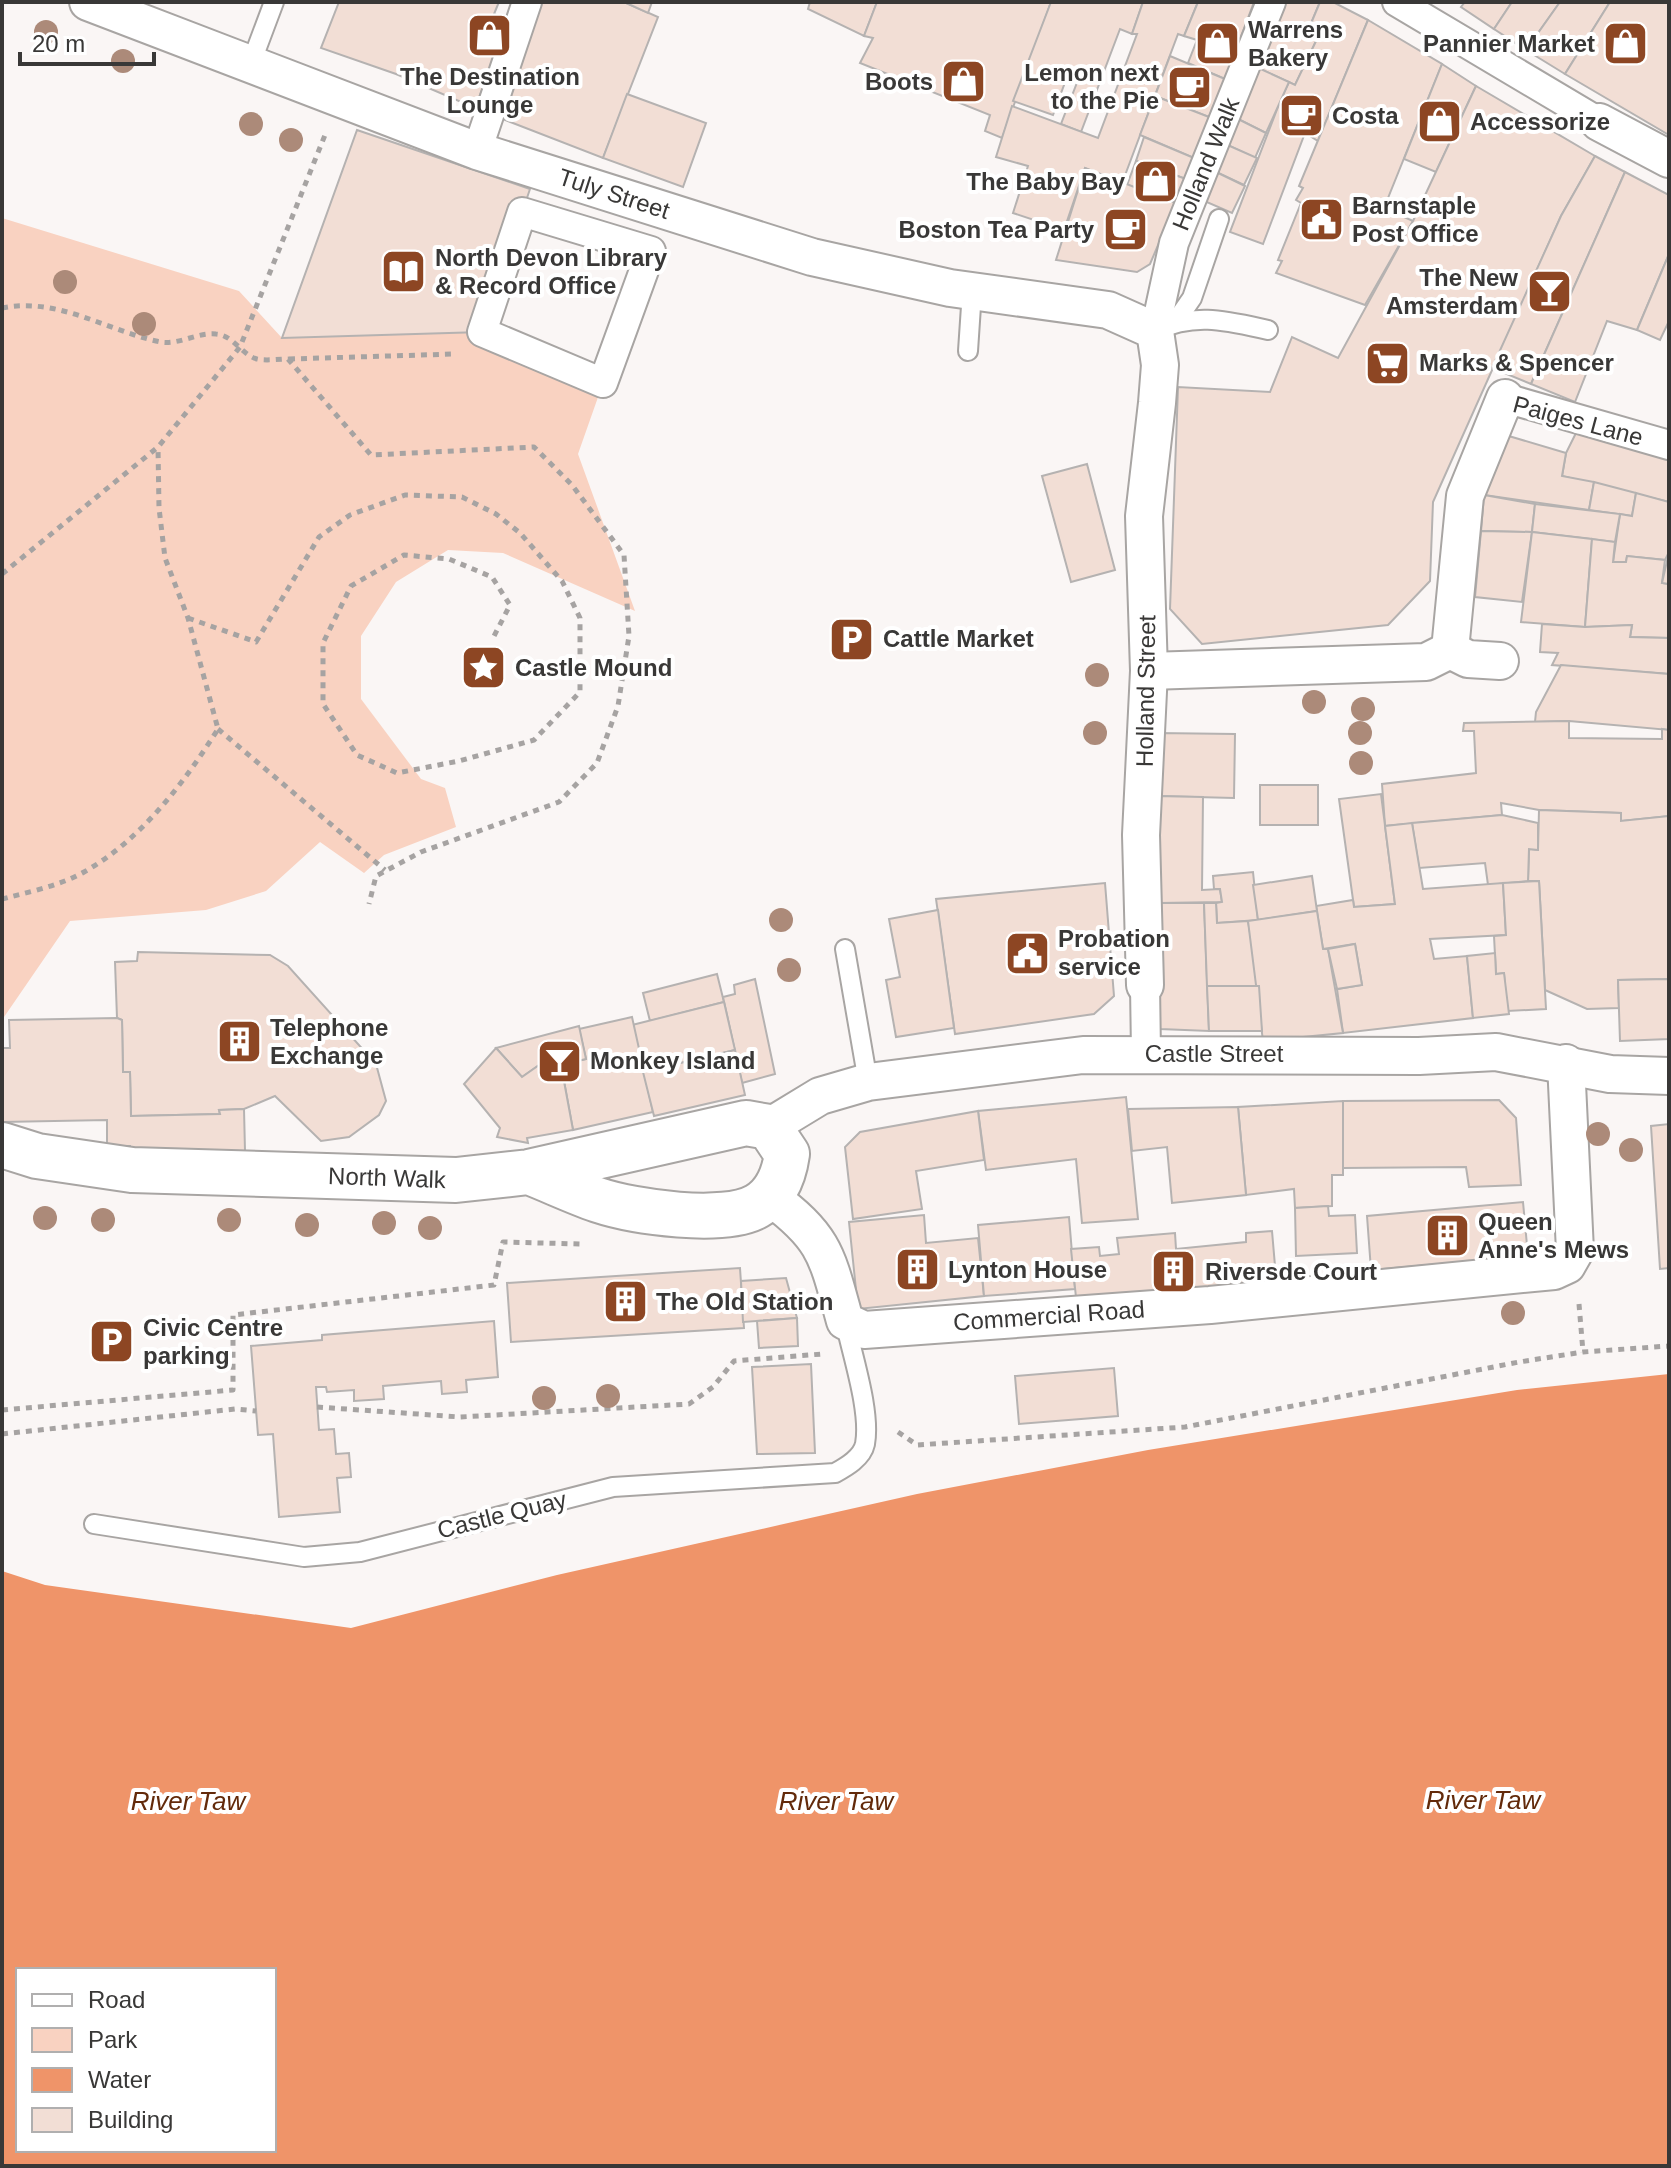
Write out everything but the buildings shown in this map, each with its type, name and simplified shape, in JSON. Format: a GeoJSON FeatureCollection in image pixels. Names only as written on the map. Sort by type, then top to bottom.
{"type":"FeatureCollection","features":[{"type":"Feature","properties":{"kind":"street"},"geometry":{"type":"LineString","coordinates":[[477,151],[527,2]]}},
{"type":"Feature","properties":{"kind":"street","name":"Holland Walk"},"geometry":{"type":"LineString","coordinates":[[1166,326],[1174,243],[1271,2]]}},
{"type":"Feature","properties":{"kind":"street"},"geometry":{"type":"LineString","coordinates":[[1397,2],[1599,122],[1669,159]]}},
{"type":"Feature","properties":{"kind":"street","name":"Tuly Street"},"geometry":{"type":"LineString","coordinates":[[93,3],[477,151],[812,257],[972,291],[1108,310],[1166,326]]}},
{"type":"Feature","properties":{"kind":"street"},"geometry":{"type":"LineString","coordinates":[[522,212],[651,251],[603,383],[482,332],[522,212]]}},
{"type":"Feature","properties":{"kind":"street","name":"Holland Street"},"geometry":{"type":"LineString","coordinates":[[1146,1053],[1141,835],[1149,671],[1144,516],[1166,326]]}},
{"type":"Feature","properties":{"kind":"street","name":"Paiges Lane"},"geometry":{"type":"LineString","coordinates":[[1450,650],[1465,496],[1505,398],[1669,445]]}},
{"type":"Feature","properties":{"kind":"street"},"geometry":{"type":"LineString","coordinates":[[1149,671],[1426,662],[1450,650],[1468,659],[1500,661]]}},
{"type":"Feature","properties":{"kind":"street","name":"Castle Street"},"geometry":{"type":"LineString","coordinates":[[769,1127],[820,1096],[868,1082],[1069,1056],[1146,1053],[1419,1056],[1496,1052],[1566,1063],[1610,1074],[1669,1076]]}},
{"type":"Feature","properties":{"kind":"street","name":"Commercial Road"},"geometry":{"type":"LineString","coordinates":[[848,1336],[864,1330],[895,1327],[1210,1305],[1554,1271],[1567,1265],[1575,1251],[1566,1063]]}},
{"type":"Feature","properties":{"kind":"street","name":"North Walk"},"geometry":{"type":"LineString","coordinates":[[2,1145],[37,1156],[132,1170],[456,1180],[529,1172],[729,1124],[769,1127]]}},
{"type":"Feature","properties":{"kind":"street"},"geometry":{"type":"LineString","coordinates":[[529,1172],[599,1200],[650,1211],[719,1214],[748,1210],[770,1197],[781,1181],[787,1154],[769,1127]]}},
{"type":"Feature","properties":{"kind":"street"},"geometry":{"type":"LineString","coordinates":[[770,1197],[817,1236],[829,1261],[848,1336]]}},
{"type":"Feature","properties":{"kind":"lane"},"geometry":{"type":"LineString","coordinates":[[250,66],[274,2]]}},
{"type":"Feature","properties":{"kind":"lane"},"geometry":{"type":"LineString","coordinates":[[1166,326],[1192,298],[1219,219]]}},
{"type":"Feature","properties":{"kind":"lane"},"geometry":{"type":"LineString","coordinates":[[968,351],[972,291]]}},
{"type":"Feature","properties":{"kind":"lane"},"geometry":{"type":"LineString","coordinates":[[1166,326],[1207,317],[1268,330]]}},
{"type":"Feature","properties":{"kind":"lane"},"geometry":{"type":"LineString","coordinates":[[845,949],[868,1082]]}},
{"type":"Feature","properties":{"kind":"lane"},"geometry":{"type":"LineString","coordinates":[[848,1336],[863,1409]]}},
{"type":"Feature","properties":{"kind":"lane","name":"Castle Quay"},"geometry":{"type":"LineString","coordinates":[[94,1524],[304,1557],[360,1552],[613,1487],[835,1473],[850,1465],[865,1446],[863,1409]]}},
{"type":"Feature","properties":{"kind":"path"},"geometry":{"type":"LineString","coordinates":[[2,574],[158,447],[240,347],[340,99]]}},
{"type":"Feature","properties":{"kind":"path"},"geometry":{"type":"LineString","coordinates":[[2,308],[18,305],[67,311],[158,342],[181,343],[215,334],[256,359],[288,359],[371,455],[534,447],[572,485],[624,555],[629,636],[618,706],[597,763],[559,802],[421,852],[385,870],[376,876],[369,904]]}},
{"type":"Feature","properties":{"kind":"path"},"geometry":{"type":"LineString","coordinates":[[158,447],[159,508],[165,558],[188,618],[218,729],[385,870]]}},
{"type":"Feature","properties":{"kind":"path"},"geometry":{"type":"LineString","coordinates":[[188,618],[256,642],[319,537],[367,507],[405,495],[462,497],[496,514],[520,533],[562,581],[580,618],[580,692],[534,740],[459,761],[397,773],[357,755],[323,704],[323,643],[351,586],[404,555],[449,559],[492,577],[510,605],[493,638]]}},
{"type":"Feature","properties":{"kind":"path"},"geometry":{"type":"LineString","coordinates":[[2,899],[57,884],[86,871],[135,832],[180,788],[218,729]]}},
{"type":"Feature","properties":{"kind":"path"},"geometry":{"type":"LineString","coordinates":[[2,1410],[233,1390],[233,1315],[494,1285],[503,1242],[581,1244]]}},
{"type":"Feature","properties":{"kind":"path"},"geometry":{"type":"LineString","coordinates":[[317,1407],[460,1417],[689,1404],[713,1387],[734,1361],[848,1336]]}},
{"type":"Feature","properties":{"kind":"path"},"geometry":{"type":"LineString","coordinates":[[863,1409],[917,1445],[1185,1427],[1519,1362],[1583,1352],[1669,1346]]}},
{"type":"Feature","properties":{"kind":"path"},"geometry":{"type":"LineString","coordinates":[[2,1434],[235,1409],[256,1411]]}},
{"type":"Feature","properties":{"kind":"green space"},"geometry":{"type":"Polygon","coordinates":[[[2,218],[239,291],[282,338],[482,332],[603,383],[578,454],[635,611],[503,553],[448,550],[396,582],[361,636],[361,699],[421,779],[445,788],[456,827],[384,855],[364,873],[320,842],[266,891],[206,910],[70,921],[2,1020],[2,218]]]}},
{"type":"Feature","properties":{"kind":"water","name":"River Taw"},"geometry":{"type":"Polygon","coordinates":[[[1669,1374],[1669,2166],[2,2166],[2,1571],[45,1585],[351,1628],[557,1575],[917,1494],[1148,1450],[1517,1390],[1669,1374]]]}},
{"type":"Feature","properties":{"kind":"place","name":"The Destination Lounge"},"geometry":{"type":"Point","coordinates":[490,35]}},
{"type":"Feature","properties":{"kind":"place","name":"Warrens Bakery"},"geometry":{"type":"Point","coordinates":[1217,44]}},
{"type":"Feature","properties":{"kind":"place","name":"Pannier Market"},"geometry":{"type":"Point","coordinates":[1626,44]}},
{"type":"Feature","properties":{"kind":"place","name":"Boots"},"geometry":{"type":"Point","coordinates":[964,82]}},
{"type":"Feature","properties":{"kind":"place","name":"Lemon next to the Pie"},"geometry":{"type":"Point","coordinates":[1190,87]}},
{"type":"Feature","properties":{"kind":"place","name":"Costa"},"geometry":{"type":"Point","coordinates":[1301,116]}},
{"type":"Feature","properties":{"kind":"place","name":"Accessorize"},"geometry":{"type":"Point","coordinates":[1439,122]}},
{"type":"Feature","properties":{"kind":"place","name":"The Baby Bay"},"geometry":{"type":"Point","coordinates":[1156,182]}},
{"type":"Feature","properties":{"kind":"place","name":"Barnstaple Post Office"},"geometry":{"type":"Point","coordinates":[1321,220]}},
{"type":"Feature","properties":{"kind":"place","name":"Boston Tea Party"},"geometry":{"type":"Point","coordinates":[1125,230]}},
{"type":"Feature","properties":{"kind":"place","name":"North Devon Library & Record Office"},"geometry":{"type":"Point","coordinates":[404,272]}},
{"type":"Feature","properties":{"kind":"place","name":"The New Amsterdam"},"geometry":{"type":"Point","coordinates":[1549,292]}},
{"type":"Feature","properties":{"kind":"place","name":"Marks & Spencer"},"geometry":{"type":"Point","coordinates":[1388,363]}},
{"type":"Feature","properties":{"kind":"place","name":"Cattle Market"},"geometry":{"type":"Point","coordinates":[852,639]}},
{"type":"Feature","properties":{"kind":"place","name":"Castle Mound"},"geometry":{"type":"Point","coordinates":[484,668]}},
{"type":"Feature","properties":{"kind":"place","name":"Probation service"},"geometry":{"type":"Point","coordinates":[1027,953]}},
{"type":"Feature","properties":{"kind":"place","name":"Telephone Exchange"},"geometry":{"type":"Point","coordinates":[239,1042]}},
{"type":"Feature","properties":{"kind":"place","name":"Monkey Island"},"geometry":{"type":"Point","coordinates":[559,1061]}},
{"type":"Feature","properties":{"kind":"place","name":"Queen Anne's Mews"},"geometry":{"type":"Point","coordinates":[1447,1236]}},
{"type":"Feature","properties":{"kind":"place","name":"Lynton House"},"geometry":{"type":"Point","coordinates":[917,1270]}},
{"type":"Feature","properties":{"kind":"place","name":"Riversde Court"},"geometry":{"type":"Point","coordinates":[1174,1272]}},
{"type":"Feature","properties":{"kind":"place","name":"The Old Station"},"geometry":{"type":"Point","coordinates":[625,1302]}},
{"type":"Feature","properties":{"kind":"place","name":"Civic Centre parking"},"geometry":{"type":"Point","coordinates":[112,1342]}}]}
